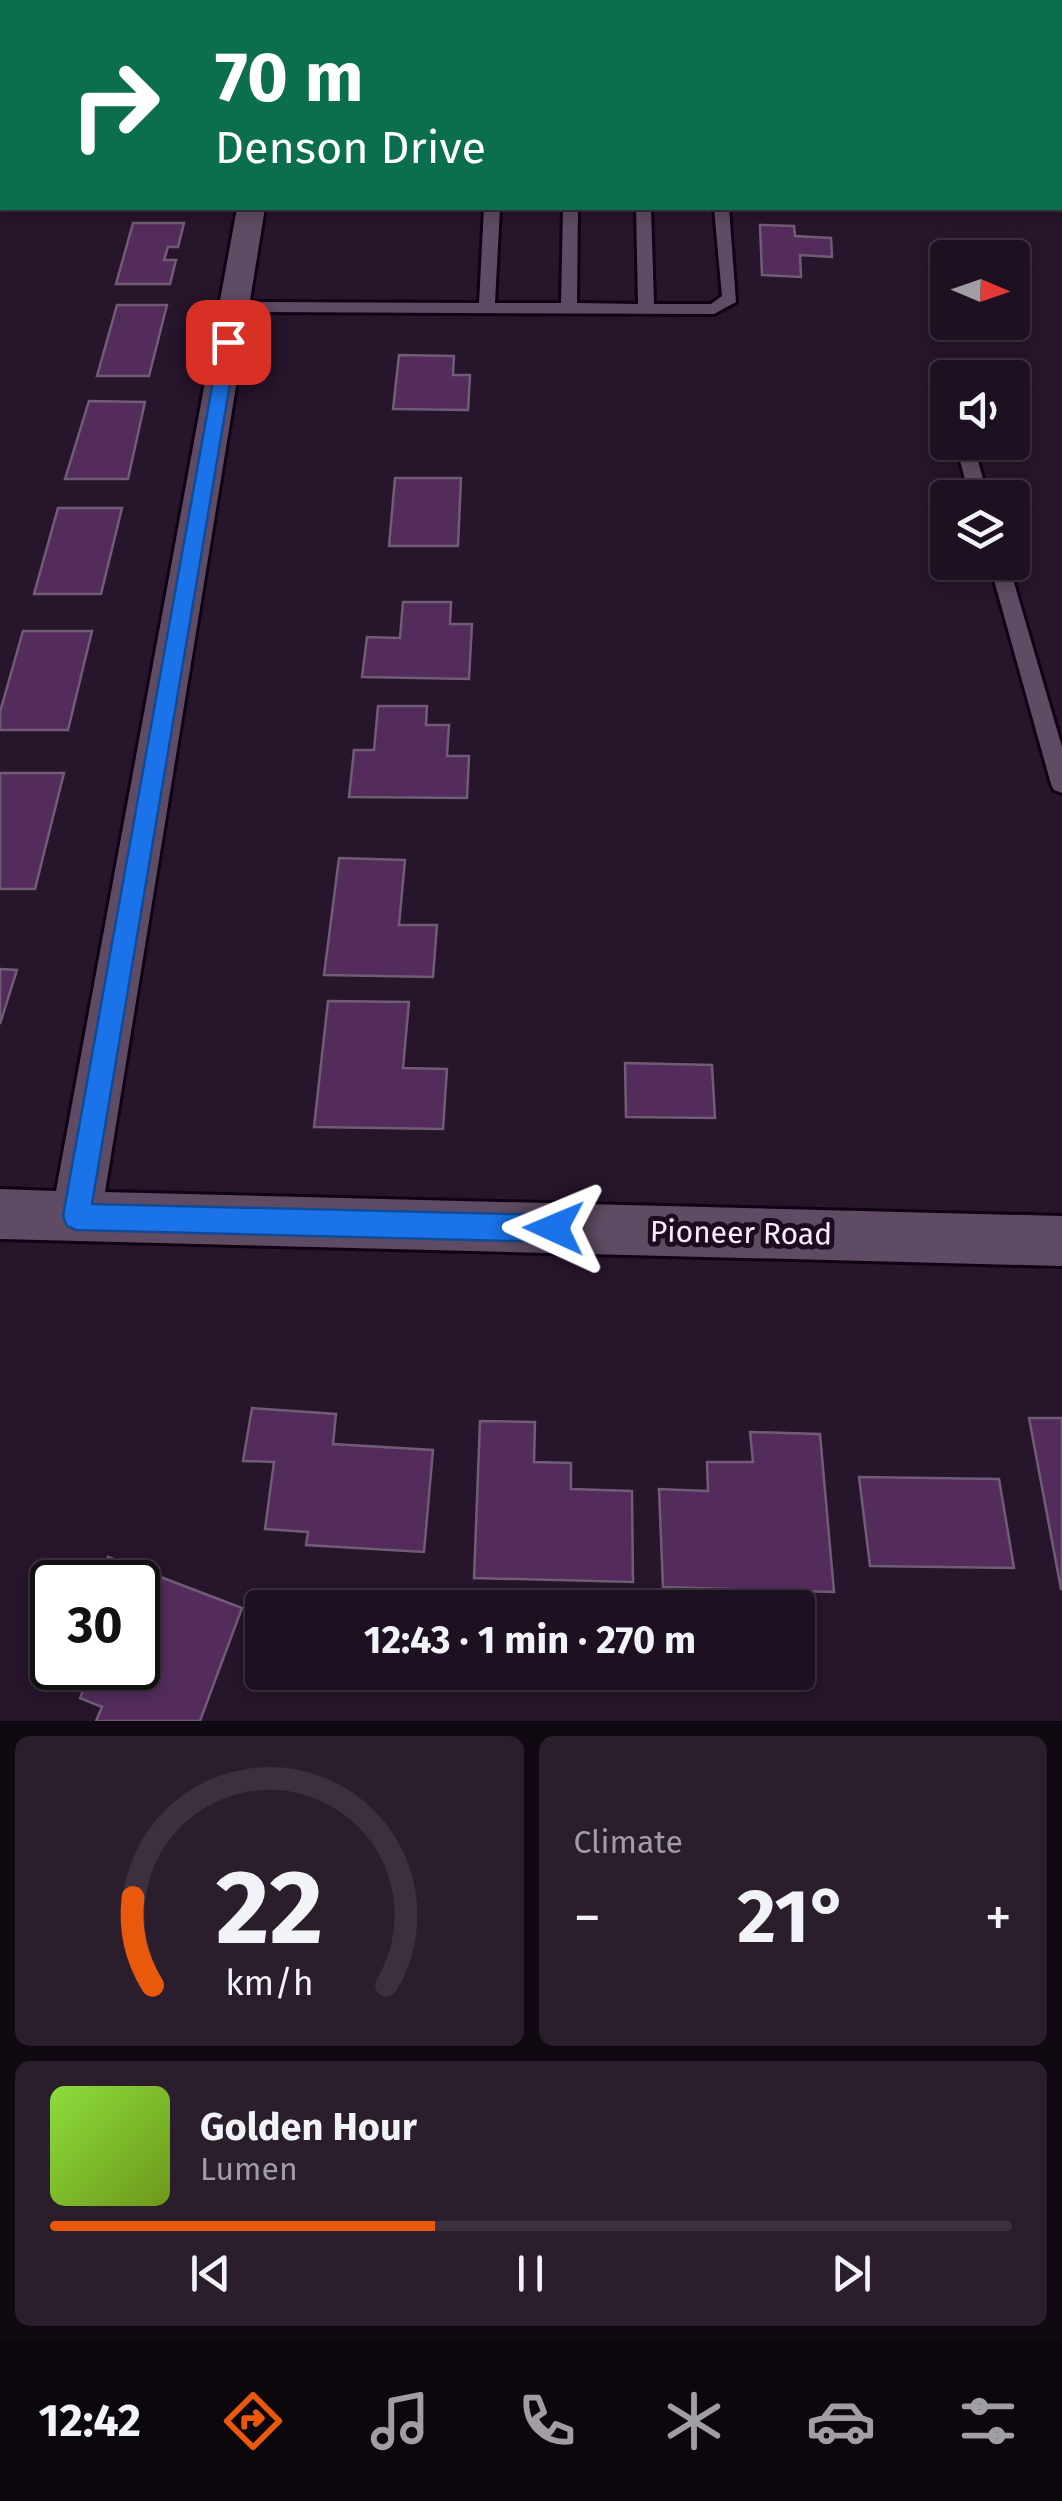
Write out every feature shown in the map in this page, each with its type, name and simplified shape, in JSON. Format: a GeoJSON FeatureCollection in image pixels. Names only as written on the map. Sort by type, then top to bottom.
{"type":"FeatureCollection","features":[{"type":"Feature","properties":{"kind":"street"},"geometry":{"type":"LineString","coordinates":[[76,1216],[251,210]]}},
{"type":"Feature","properties":{"kind":"street","name":"Pioneer Road"},"geometry":{"type":"LineString","coordinates":[[0,1214],[1062,1241]]}},
{"type":"Feature","properties":{"kind":"lane"},"geometry":{"type":"LineString","coordinates":[[487,308],[492,210]]}},
{"type":"Feature","properties":{"kind":"lane"},"geometry":{"type":"LineString","coordinates":[[568,309],[570,210]]}},
{"type":"Feature","properties":{"kind":"lane"},"geometry":{"type":"LineString","coordinates":[[644,210],[646,309]]}},
{"type":"Feature","properties":{"kind":"lane"},"geometry":{"type":"LineString","coordinates":[[234,307],[714,310],[728,302],[722,210]]}},
{"type":"Feature","properties":{"kind":"lane"},"geometry":{"type":"LineString","coordinates":[[1003,580],[1062,784]]}},
{"type":"Feature","properties":{"kind":"building"},"geometry":{"type":"Polygon","coordinates":[[[133,223],[184,223],[178,247],[168,247],[164,260],[176,260],[170,284],[116,284],[133,223]]]}},
{"type":"Feature","properties":{"kind":"building"},"geometry":{"type":"Polygon","coordinates":[[[760,225],[794,226],[795,236],[831,238],[832,257],[800,255],[801,277],[762,275],[760,225]]]}},
{"type":"Feature","properties":{"kind":"building"},"geometry":{"type":"Polygon","coordinates":[[[117,305],[167,305],[149,376],[97,376],[117,305]]]}},
{"type":"Feature","properties":{"kind":"building"},"geometry":{"type":"Polygon","coordinates":[[[399,355],[454,356],[453,375],[470,375],[468,410],[393,409],[399,355]]]}},
{"type":"Feature","properties":{"kind":"building"},"geometry":{"type":"Polygon","coordinates":[[[89,401],[145,402],[128,479],[65,479],[89,401]]]}},
{"type":"Feature","properties":{"kind":"building"},"geometry":{"type":"Polygon","coordinates":[[[395,478],[461,478],[458,546],[389,546],[395,478]]]}},
{"type":"Feature","properties":{"kind":"building"},"geometry":{"type":"Polygon","coordinates":[[[58,508],[122,508],[101,594],[34,594],[58,508]]]}},
{"type":"Feature","properties":{"kind":"building"},"geometry":{"type":"Polygon","coordinates":[[[403,602],[451,602],[450,624],[472,624],[469,679],[362,677],[367,637],[400,638],[403,602]]]}},
{"type":"Feature","properties":{"kind":"building"},"geometry":{"type":"Polygon","coordinates":[[[23,631],[92,631],[68,730],[0,730],[0,712],[23,631]]]}},
{"type":"Feature","properties":{"kind":"building"},"geometry":{"type":"Polygon","coordinates":[[[378,706],[427,706],[426,725],[449,725],[447,756],[469,756],[467,798],[349,797],[354,750],[374,750],[378,706]]]}},
{"type":"Feature","properties":{"kind":"building"},"geometry":{"type":"Polygon","coordinates":[[[0,773],[64,773],[35,889],[0,889],[0,773]]]}},
{"type":"Feature","properties":{"kind":"building"},"geometry":{"type":"Polygon","coordinates":[[[339,858],[405,860],[399,925],[437,925],[433,977],[324,975],[339,858]]]}},
{"type":"Feature","properties":{"kind":"building"},"geometry":{"type":"Polygon","coordinates":[[[0,969],[17,970],[0,1024],[0,969]]]}},
{"type":"Feature","properties":{"kind":"building"},"geometry":{"type":"Polygon","coordinates":[[[328,1001],[409,1002],[403,1068],[447,1069],[443,1129],[314,1127],[328,1001]]]}},
{"type":"Feature","properties":{"kind":"building"},"geometry":{"type":"Polygon","coordinates":[[[625,1063],[712,1065],[715,1118],[626,1117],[625,1063]]]}},
{"type":"Feature","properties":{"kind":"building"},"geometry":{"type":"Polygon","coordinates":[[[252,1408],[336,1414],[333,1444],[433,1450],[424,1552],[306,1545],[308,1532],[265,1529],[274,1462],[243,1461],[252,1408]]]}},
{"type":"Feature","properties":{"kind":"building"},"geometry":{"type":"Polygon","coordinates":[[[1029,1418],[1062,1418],[1062,1589],[1061,1589],[1029,1418]]]}},
{"type":"Feature","properties":{"kind":"building"},"geometry":{"type":"Polygon","coordinates":[[[480,1421],[535,1422],[534,1462],[571,1463],[571,1489],[632,1491],[633,1582],[474,1578],[480,1421]]]}},
{"type":"Feature","properties":{"kind":"building"},"geometry":{"type":"Polygon","coordinates":[[[750,1432],[820,1434],[834,1592],[663,1587],[659,1489],[708,1491],[707,1462],[753,1462],[750,1432]]]}},
{"type":"Feature","properties":{"kind":"building"},"geometry":{"type":"Polygon","coordinates":[[[859,1477],[999,1479],[1014,1568],[870,1566],[859,1477]]]}},
{"type":"Feature","properties":{"kind":"building"},"geometry":{"type":"Polygon","coordinates":[[[160,1577],[242,1608],[200,1721],[96,1721],[102,1707],[80,1698],[83,1690],[160,1690],[160,1577]]]}},
{"type":"Feature","properties":{"kind":"route"},"geometry":{"type":"LineString","coordinates":[[228,342],[76,1216],[554,1228]]}}]}
